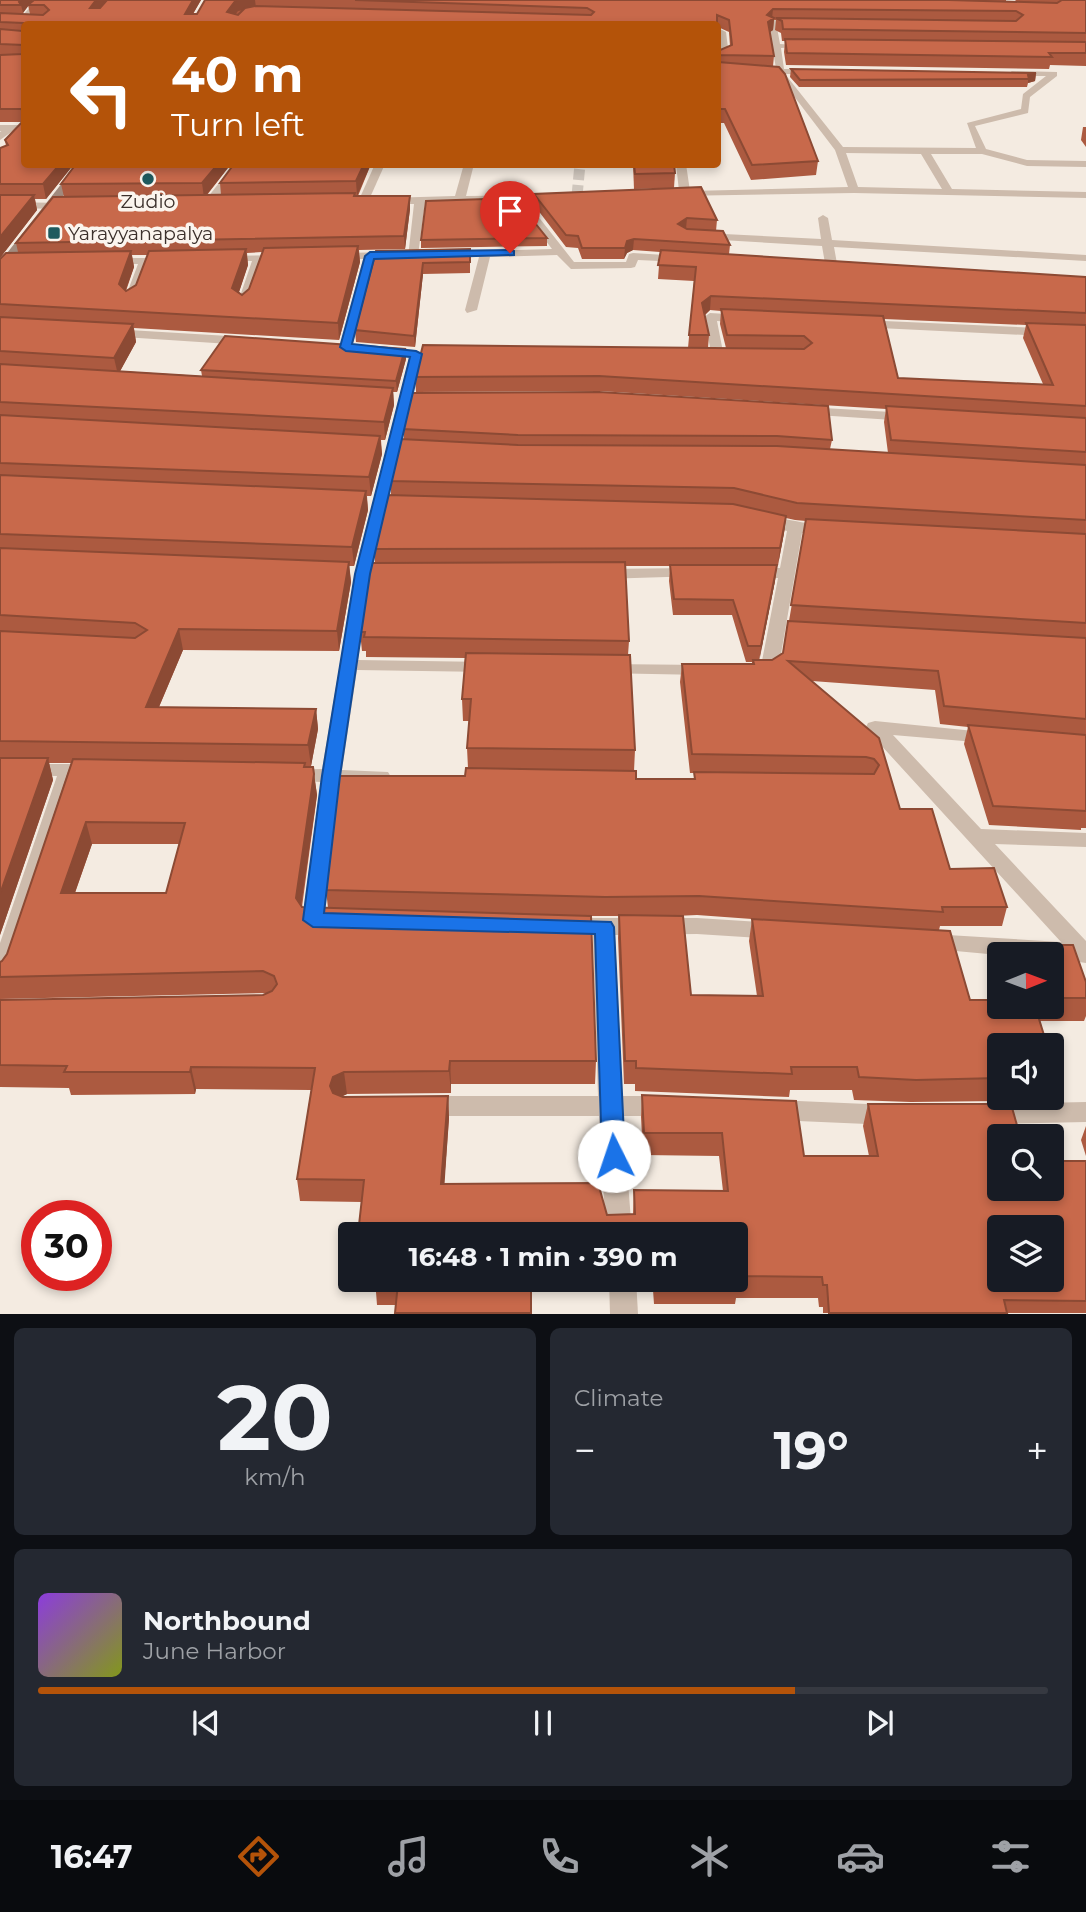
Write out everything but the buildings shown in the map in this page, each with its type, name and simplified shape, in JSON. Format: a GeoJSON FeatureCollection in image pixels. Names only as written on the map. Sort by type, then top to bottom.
{"type":"FeatureCollection","features":[{"type":"Feature","properties":{"kind":"main road"},"geometry":{"type":"LineString","coordinates":[[3,266],[80,168]]}},
{"type":"Feature","properties":{"kind":"street"},"geometry":{"type":"LineString","coordinates":[[27,12],[41,0]]}},
{"type":"Feature","properties":{"kind":"street"},"geometry":{"type":"LineString","coordinates":[[783,5],[768,2],[780,72],[840,149],[854,190]]}},
{"type":"Feature","properties":{"kind":"street"},"geometry":{"type":"LineString","coordinates":[[22,21],[34,21]]}},
{"type":"Feature","properties":{"kind":"street"},"geometry":{"type":"LineString","coordinates":[[772,25],[786,25]]}},
{"type":"Feature","properties":{"kind":"street"},"geometry":{"type":"LineString","coordinates":[[721,32],[724,56],[721,57]]}},
{"type":"Feature","properties":{"kind":"street"},"geometry":{"type":"LineString","coordinates":[[776,46],[816,46]]}},
{"type":"Feature","properties":{"kind":"street"},"geometry":{"type":"LineString","coordinates":[[982,151],[970,125],[1026,111],[1026,96],[1057,71],[999,73]]}},
{"type":"Feature","properties":{"kind":"street"},"geometry":{"type":"LineString","coordinates":[[768,74],[821,72]]}},
{"type":"Feature","properties":{"kind":"street"},"geometry":{"type":"LineString","coordinates":[[0,137],[21,117]]}},
{"type":"Feature","properties":{"kind":"street"},"geometry":{"type":"LineString","coordinates":[[0,128],[21,128]]}},
{"type":"Feature","properties":{"kind":"street"},"geometry":{"type":"LineString","coordinates":[[840,149],[982,151],[1027,163],[1086,164]]}},
{"type":"Feature","properties":{"kind":"street"},"geometry":{"type":"LineString","coordinates":[[924,150],[949,192]]}},
{"type":"Feature","properties":{"kind":"street"},"geometry":{"type":"LineString","coordinates":[[208,204],[237,168]]}},
{"type":"Feature","properties":{"kind":"street"},"geometry":{"type":"LineString","coordinates":[[363,202],[378,168]]}},
{"type":"Feature","properties":{"kind":"street"},"geometry":{"type":"LineString","coordinates":[[460,199],[468,168]]}},
{"type":"Feature","properties":{"kind":"street"},"geometry":{"type":"LineString","coordinates":[[682,168],[685,194]]}},
{"type":"Feature","properties":{"kind":"street"},"geometry":{"type":"LineString","coordinates":[[672,194],[854,190],[1086,195]]}},
{"type":"Feature","properties":{"kind":"street"},"geometry":{"type":"LineString","coordinates":[[351,202],[565,196]]}},
{"type":"Feature","properties":{"kind":"street"},"geometry":{"type":"LineString","coordinates":[[518,197],[571,266],[631,265],[633,256],[699,260]]}},
{"type":"Feature","properties":{"kind":"street"},"geometry":{"type":"LineString","coordinates":[[420,200],[425,254]]}},
{"type":"Feature","properties":{"kind":"street"},"geometry":{"type":"LineString","coordinates":[[195,205],[221,204]]}},
{"type":"Feature","properties":{"kind":"street"},"geometry":{"type":"LineString","coordinates":[[0,205],[77,206]]}},
{"type":"Feature","properties":{"kind":"street"},"geometry":{"type":"LineString","coordinates":[[823,218],[832,269]]}},
{"type":"Feature","properties":{"kind":"street"},"geometry":{"type":"LineString","coordinates":[[686,235],[1086,258]]}},
{"type":"Feature","properties":{"kind":"street"},"geometry":{"type":"LineString","coordinates":[[328,256],[561,252]]}},
{"type":"Feature","properties":{"kind":"street"},"geometry":{"type":"LineString","coordinates":[[471,310],[485,254]]}},
{"type":"Feature","properties":{"kind":"street"},"geometry":{"type":"LineString","coordinates":[[345,347],[370,256]]}},
{"type":"Feature","properties":{"kind":"street"},"geometry":{"type":"LineString","coordinates":[[243,304],[258,257]]}},
{"type":"Feature","properties":{"kind":"street"},"geometry":{"type":"LineString","coordinates":[[208,259],[300,257]]}},
{"type":"Feature","properties":{"kind":"street"},"geometry":{"type":"LineString","coordinates":[[89,262],[183,260]]}},
{"type":"Feature","properties":{"kind":"street"},"geometry":{"type":"LineString","coordinates":[[130,301],[145,261]]}},
{"type":"Feature","properties":{"kind":"street"},"geometry":{"type":"LineString","coordinates":[[3,266],[20,263]]}},
{"type":"Feature","properties":{"kind":"street"},"geometry":{"type":"LineString","coordinates":[[818,268],[845,270]]}},
{"type":"Feature","properties":{"kind":"street"},"geometry":{"type":"LineString","coordinates":[[718,357],[710,317],[751,319]]}},
{"type":"Feature","properties":{"kind":"street"},"geometry":{"type":"LineString","coordinates":[[849,323],[1086,334]]}},
{"type":"Feature","properties":{"kind":"street"},"geometry":{"type":"LineString","coordinates":[[97,332],[263,342]]}},
{"type":"Feature","properties":{"kind":"street"},"geometry":{"type":"LineString","coordinates":[[341,921],[313,920],[331,776],[362,574],[403,399],[417,354]]}},
{"type":"Feature","properties":{"kind":"street"},"geometry":{"type":"LineString","coordinates":[[794,410],[919,418]]}},
{"type":"Feature","properties":{"kind":"street"},"geometry":{"type":"LineString","coordinates":[[744,516],[795,528],[850,531]]}},
{"type":"Feature","properties":{"kind":"street"},"geometry":{"type":"LineString","coordinates":[[592,669],[769,671],[785,630],[787,573],[795,528]]}},
{"type":"Feature","properties":{"kind":"street"},"geometry":{"type":"LineString","coordinates":[[582,574],[705,573]]}},
{"type":"Feature","properties":{"kind":"street"},"geometry":{"type":"LineString","coordinates":[[732,573],[787,573]]}},
{"type":"Feature","properties":{"kind":"street"},"geometry":{"type":"LineString","coordinates":[[348,665],[511,667]]}},
{"type":"Feature","properties":{"kind":"street"},"geometry":{"type":"LineString","coordinates":[[1007,739],[875,727],[1084,954]]}},
{"type":"Feature","properties":{"kind":"street"},"geometry":{"type":"LineString","coordinates":[[0,975],[69,769]]}},
{"type":"Feature","properties":{"kind":"street"},"geometry":{"type":"LineString","coordinates":[[0,770],[111,771]]}},
{"type":"Feature","properties":{"kind":"street"},"geometry":{"type":"LineString","coordinates":[[276,774],[401,777]]}},
{"type":"Feature","properties":{"kind":"street"},"geometry":{"type":"LineString","coordinates":[[973,836],[1086,840]]}},
{"type":"Feature","properties":{"kind":"street"},"geometry":{"type":"LineString","coordinates":[[549,926],[697,926],[793,933]]}},
{"type":"Feature","properties":{"kind":"street"},"geometry":{"type":"LineString","coordinates":[[604,927],[610,1103],[618,1222]]}},
{"type":"Feature","properties":{"kind":"street"},"geometry":{"type":"LineString","coordinates":[[903,940],[1084,954]]}},
{"type":"Feature","properties":{"kind":"street"},"geometry":{"type":"LineString","coordinates":[[403,1106],[610,1103],[692,1107]]}},
{"type":"Feature","properties":{"kind":"street"},"geometry":{"type":"LineString","coordinates":[[747,1109],[911,1115]]}},
{"type":"Feature","properties":{"kind":"street"},"geometry":{"type":"LineString","coordinates":[[965,1114],[1086,1112]]}},
{"type":"Feature","properties":{"kind":"street"},"geometry":{"type":"LineString","coordinates":[[623,1292],[624,1314]]}},
{"type":"Feature","properties":{"kind":"tunnel"},"geometry":{"type":"LineString","coordinates":[[577,196],[580,168]]}},
{"type":"Feature","properties":{"kind":"place","name":"Zudio"},"geometry":{"type":"Point","coordinates":[148,179]}},
{"type":"Feature","properties":{"kind":"place","name":"Yarayyanapalya"},"geometry":{"type":"Point","coordinates":[54,233]}},
{"type":"Feature","properties":{"kind":"route"},"geometry":{"type":"LineString","coordinates":[[510,253],[370,256],[346,347],[416,354],[363,574],[331,776],[313,920],[604,927],[614,1156]]}}]}
